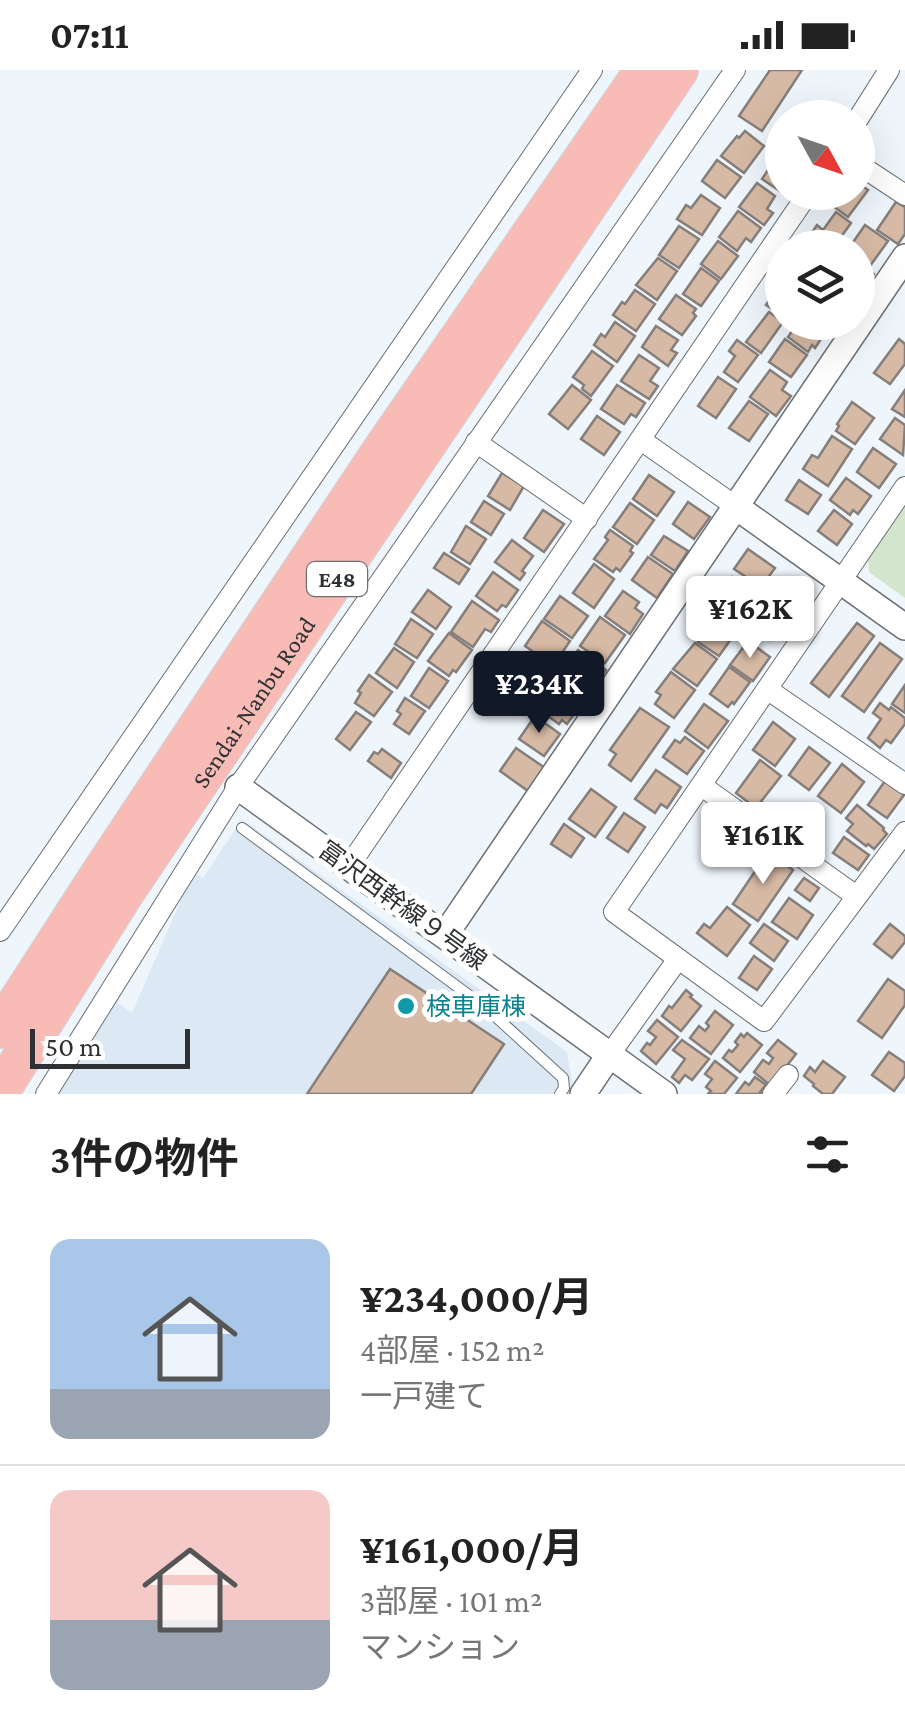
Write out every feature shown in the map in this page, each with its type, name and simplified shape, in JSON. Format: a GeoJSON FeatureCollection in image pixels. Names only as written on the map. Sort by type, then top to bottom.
{"type":"FeatureCollection","features":[{"type":"Feature","properties":{"kind":"highway","name":"Sendai-Nanbu Road"},"geometry":{"type":"LineString","coordinates":[[0,1029],[381,451],[644,70]]}},
{"type":"Feature","properties":{"kind":"highway","name":"Sendai-Nanbu Road"},"geometry":{"type":"LineString","coordinates":[[0,1092],[126,891],[680,70]]}},
{"type":"Feature","properties":{"kind":"street"},"geometry":{"type":"LineString","coordinates":[[0,931],[592,70]]}},
{"type":"Feature","properties":{"kind":"street"},"geometry":{"type":"LineString","coordinates":[[46,1094],[238,787],[735,70]]}},
{"type":"Feature","properties":{"kind":"street"},"geometry":{"type":"LineString","coordinates":[[870,100],[890,70]]}},
{"type":"Feature","properties":{"kind":"street"},"geometry":{"type":"LineString","coordinates":[[875,175],[905,195]]}},
{"type":"Feature","properties":{"kind":"street"},"geometry":{"type":"LineString","coordinates":[[350,866],[796,210]]}},
{"type":"Feature","properties":{"kind":"street"},"geometry":{"type":"LineString","coordinates":[[446,935],[905,257]]}},
{"type":"Feature","properties":{"kind":"street"},"geometry":{"type":"LineString","coordinates":[[641,440],[905,627]]}},
{"type":"Feature","properties":{"kind":"street"},"geometry":{"type":"LineString","coordinates":[[476,442],[588,519]]}},
{"type":"Feature","properties":{"kind":"street"},"geometry":{"type":"LineString","coordinates":[[905,488],[614,912],[764,1021],[905,832]]}},
{"type":"Feature","properties":{"kind":"street"},"geometry":{"type":"LineString","coordinates":[[767,689],[905,784]]}},
{"type":"Feature","properties":{"kind":"street"},"geometry":{"type":"LineString","coordinates":[[702,786],[856,896]]}},
{"type":"Feature","properties":{"kind":"street","name":"富沢西幹線９号線"},"geometry":{"type":"LineString","coordinates":[[238,787],[664,1094]]}},
{"type":"Feature","properties":{"kind":"street"},"geometry":{"type":"LineString","coordinates":[[583,1094],[678,959]]}},
{"type":"Feature","properties":{"kind":"street"},"geometry":{"type":"LineString","coordinates":[[773,1094],[788,1075]]}},
{"type":"Feature","properties":{"kind":"lane"},"geometry":{"type":"LineString","coordinates":[[242,828],[485,1007],[564,1078],[560,1094]]}},
{"type":"Feature","properties":{"kind":"shaded area"},"geometry":{"type":"Polygon","coordinates":[[[242,819],[567,1052],[573,1088],[569,1094],[56,1094],[115,1001],[132,1013],[184,893],[197,874],[203,878],[242,819]]]}},
{"type":"Feature","properties":{"kind":"green space"},"geometry":{"type":"Polygon","coordinates":[[[905,505],[905,598],[869,572],[868,559],[905,505]]]}},
{"type":"Feature","properties":{"kind":"building"},"geometry":{"type":"Polygon","coordinates":[[[770,70],[802,70],[782,100],[765,100],[762,131],[739,116],[770,70]]]}},
{"type":"Feature","properties":{"kind":"building"},"geometry":{"type":"Polygon","coordinates":[[[745,131],[764,146],[744,173],[721,156],[745,131]]]}},
{"type":"Feature","properties":{"kind":"building"},"geometry":{"type":"Polygon","coordinates":[[[717,160],[741,177],[725,198],[702,181],[717,160]]]}},
{"type":"Feature","properties":{"kind":"building"},"geometry":{"type":"Polygon","coordinates":[[[757,183],[765,189],[765,210],[773,213],[764,225],[739,207],[757,183]]]}},
{"type":"Feature","properties":{"kind":"building"},"geometry":{"type":"Polygon","coordinates":[[[701,195],[720,208],[702,235],[677,219],[686,205],[691,208],[701,195]]]}},
{"type":"Feature","properties":{"kind":"building"},"geometry":{"type":"Polygon","coordinates":[[[896,202],[905,207],[905,234],[898,244],[877,230],[896,202]]]}},
{"type":"Feature","properties":{"kind":"building"},"geometry":{"type":"Polygon","coordinates":[[[738,211],[761,228],[751,242],[746,238],[737,251],[719,237],[738,211]]]}},
{"type":"Feature","properties":{"kind":"building"},"geometry":{"type":"Polygon","coordinates":[[[836,212],[851,223],[846,230],[823,230],[836,212]]]}},
{"type":"Feature","properties":{"kind":"building"},"geometry":{"type":"Polygon","coordinates":[[[679,226],[699,239],[679,268],[659,255],[679,226]]]}},
{"type":"Feature","properties":{"kind":"building"},"geometry":{"type":"Polygon","coordinates":[[[875,232],[888,241],[875,259],[875,232]]]}},
{"type":"Feature","properties":{"kind":"building"},"geometry":{"type":"Polygon","coordinates":[[[718,241],[738,256],[721,279],[701,264],[718,241]]]}},
{"type":"Feature","properties":{"kind":"building"},"geometry":{"type":"Polygon","coordinates":[[[658,258],[677,271],[657,300],[636,285],[658,258]]]}},
{"type":"Feature","properties":{"kind":"building"},"geometry":{"type":"Polygon","coordinates":[[[701,268],[719,281],[701,306],[683,294],[701,268]]]}},
{"type":"Feature","properties":{"kind":"building"},"geometry":{"type":"Polygon","coordinates":[[[635,290],[655,304],[636,331],[613,315],[635,290]]]}},
{"type":"Feature","properties":{"kind":"building"},"geometry":{"type":"Polygon","coordinates":[[[676,295],[696,309],[696,316],[682,335],[659,319],[676,295]]]}},
{"type":"Feature","properties":{"kind":"building"},"geometry":{"type":"Polygon","coordinates":[[[765,317],[765,340],[770,340],[761,353],[746,342],[765,317]]]}},
{"type":"Feature","properties":{"kind":"building"},"geometry":{"type":"Polygon","coordinates":[[[615,322],[635,336],[617,362],[594,345],[615,322]]]}},
{"type":"Feature","properties":{"kind":"building"},"geometry":{"type":"Polygon","coordinates":[[[656,326],[678,340],[671,350],[677,353],[668,366],[642,347],[656,326]]]}},
{"type":"Feature","properties":{"kind":"building"},"geometry":{"type":"Polygon","coordinates":[[[899,339],[905,344],[905,364],[890,384],[874,373],[899,339]]]}},
{"type":"Feature","properties":{"kind":"building"},"geometry":{"type":"Polygon","coordinates":[[[737,340],[758,355],[738,382],[724,372],[735,356],[729,351],[737,340]]]}},
{"type":"Feature","properties":{"kind":"building"},"geometry":{"type":"Polygon","coordinates":[[[784,340],[807,355],[791,377],[769,362],[784,340]]]}},
{"type":"Feature","properties":{"kind":"building"},"geometry":{"type":"Polygon","coordinates":[[[792,340],[820,340],[808,352],[792,340]]]}},
{"type":"Feature","properties":{"kind":"building"},"geometry":{"type":"Polygon","coordinates":[[[592,351],[613,366],[591,396],[573,377],[592,351]]]}},
{"type":"Feature","properties":{"kind":"building"},"geometry":{"type":"Polygon","coordinates":[[[639,355],[659,368],[650,381],[658,386],[649,399],[621,381],[639,355]]]}},
{"type":"Feature","properties":{"kind":"building"},"geometry":{"type":"Polygon","coordinates":[[[770,370],[787,382],[782,390],[791,396],[776,416],[750,397],[770,370]]]}},
{"type":"Feature","properties":{"kind":"building"},"geometry":{"type":"Polygon","coordinates":[[[718,377],[736,389],[716,418],[698,406],[718,377]]]}},
{"type":"Feature","properties":{"kind":"building"},"geometry":{"type":"Polygon","coordinates":[[[572,385],[591,400],[568,429],[549,414],[572,385]]]}},
{"type":"Feature","properties":{"kind":"building"},"geometry":{"type":"Polygon","coordinates":[[[617,385],[645,403],[636,417],[631,414],[624,424],[601,409],[617,385]]]}},
{"type":"Feature","properties":{"kind":"building"},"geometry":{"type":"Polygon","coordinates":[[[905,390],[905,417],[892,409],[905,390]]]}},
{"type":"Feature","properties":{"kind":"building"},"geometry":{"type":"Polygon","coordinates":[[[749,401],[768,414],[749,441],[729,428],[749,401]]]}},
{"type":"Feature","properties":{"kind":"building"},"geometry":{"type":"Polygon","coordinates":[[[852,402],[874,418],[855,444],[836,431],[852,402]]]}},
{"type":"Feature","properties":{"kind":"building"},"geometry":{"type":"Polygon","coordinates":[[[597,416],[620,432],[604,455],[581,439],[597,416]]]}},
{"type":"Feature","properties":{"kind":"building"},"geometry":{"type":"Polygon","coordinates":[[[895,418],[905,425],[903,455],[880,439],[895,418]]]}},
{"type":"Feature","properties":{"kind":"building"},"geometry":{"type":"Polygon","coordinates":[[[832,436],[852,449],[828,486],[803,469],[812,455],[818,458],[832,436]]]}},
{"type":"Feature","properties":{"kind":"building"},"geometry":{"type":"Polygon","coordinates":[[[873,448],[896,464],[879,488],[857,472],[873,448]]]}},
{"type":"Feature","properties":{"kind":"building"},"geometry":{"type":"Polygon","coordinates":[[[502,473],[524,486],[510,510],[488,496],[502,473]]]}},
{"type":"Feature","properties":{"kind":"building"},"geometry":{"type":"Polygon","coordinates":[[[649,475],[674,492],[657,516],[633,499],[649,475]]]}},
{"type":"Feature","properties":{"kind":"building"},"geometry":{"type":"Polygon","coordinates":[[[846,478],[871,496],[858,514],[853,510],[850,515],[830,500],[846,478]]]}},
{"type":"Feature","properties":{"kind":"building"},"geometry":{"type":"Polygon","coordinates":[[[799,480],[821,495],[808,514],[786,500],[799,480]]]}},
{"type":"Feature","properties":{"kind":"building"},"geometry":{"type":"Polygon","coordinates":[[[484,501],[504,514],[491,535],[471,522],[484,501]]]}},
{"type":"Feature","properties":{"kind":"building"},"geometry":{"type":"Polygon","coordinates":[[[688,502],[710,517],[694,539],[673,524],[688,502]]]}},
{"type":"Feature","properties":{"kind":"building"},"geometry":{"type":"Polygon","coordinates":[[[630,503],[654,520],[637,544],[613,527],[630,503]]]}},
{"type":"Feature","properties":{"kind":"building"},"geometry":{"type":"Polygon","coordinates":[[[543,510],[564,524],[544,552],[524,538],[543,510]]]}},
{"type":"Feature","properties":{"kind":"building"},"geometry":{"type":"Polygon","coordinates":[[[834,510],[852,524],[837,545],[818,531],[834,510]]]}},
{"type":"Feature","properties":{"kind":"building"},"geometry":{"type":"Polygon","coordinates":[[[466,526],[486,539],[470,564],[451,552],[466,526]]]}},
{"type":"Feature","properties":{"kind":"building"},"geometry":{"type":"Polygon","coordinates":[[[610,530],[633,546],[633,553],[620,571],[616,568],[613,572],[594,559],[608,540],[605,537],[610,530]]]}},
{"type":"Feature","properties":{"kind":"building"},"geometry":{"type":"Polygon","coordinates":[[[664,536],[688,551],[675,571],[651,555],[664,536]]]}},
{"type":"Feature","properties":{"kind":"building"},"geometry":{"type":"Polygon","coordinates":[[[512,540],[533,556],[520,580],[495,562],[512,540]]]}},
{"type":"Feature","properties":{"kind":"building"},"geometry":{"type":"Polygon","coordinates":[[[748,549],[775,568],[761,587],[734,569],[748,549]]]}},
{"type":"Feature","properties":{"kind":"building"},"geometry":{"type":"Polygon","coordinates":[[[444,553],[469,569],[459,584],[434,568],[444,553]]]}},
{"type":"Feature","properties":{"kind":"building"},"geometry":{"type":"Polygon","coordinates":[[[648,557],[673,574],[657,598],[632,580],[648,557]]]}},
{"type":"Feature","properties":{"kind":"building"},"geometry":{"type":"Polygon","coordinates":[[[594,564],[614,579],[594,608],[573,593],[594,564]]]}},
{"type":"Feature","properties":{"kind":"building"},"geometry":{"type":"Polygon","coordinates":[[[493,572],[518,590],[506,607],[502,605],[497,611],[476,596],[493,572]]]}},
{"type":"Feature","properties":{"kind":"building"},"geometry":{"type":"Polygon","coordinates":[[[732,577],[755,592],[738,615],[716,600],[732,577]]]}},
{"type":"Feature","properties":{"kind":"building"},"geometry":{"type":"Polygon","coordinates":[[[785,579],[809,595],[795,616],[771,599],[785,579]]]}},
{"type":"Feature","properties":{"kind":"building"},"geometry":{"type":"Polygon","coordinates":[[[428,590],[451,607],[436,629],[412,612],[428,590]]]}},
{"type":"Feature","properties":{"kind":"building"},"geometry":{"type":"Polygon","coordinates":[[[623,591],[639,602],[635,608],[643,614],[630,634],[605,616],[623,591]]]}},
{"type":"Feature","properties":{"kind":"building"},"geometry":{"type":"Polygon","coordinates":[[[560,596],[588,616],[572,638],[544,619],[560,596]]]}},
{"type":"Feature","properties":{"kind":"building"},"geometry":{"type":"Polygon","coordinates":[[[472,601],[499,620],[491,632],[485,629],[473,647],[451,632],[472,601]]]}},
{"type":"Feature","properties":{"kind":"building"},"geometry":{"type":"Polygon","coordinates":[[[766,604],[785,617],[770,640],[751,626],[766,604]]]}},
{"type":"Feature","properties":{"kind":"building"},"geometry":{"type":"Polygon","coordinates":[[[717,614],[738,629],[719,656],[698,642],[717,614]]]}},
{"type":"Feature","properties":{"kind":"building"},"geometry":{"type":"Polygon","coordinates":[[[600,617],[625,635],[605,663],[580,646],[600,617]]]}},
{"type":"Feature","properties":{"kind":"building"},"geometry":{"type":"Polygon","coordinates":[[[411,619],[433,634],[417,658],[395,644],[411,619]]]}},
{"type":"Feature","properties":{"kind":"building"},"geometry":{"type":"Polygon","coordinates":[[[542,621],[570,641],[553,666],[525,646],[542,621]]]}},
{"type":"Feature","properties":{"kind":"building"},"geometry":{"type":"Polygon","coordinates":[[[857,623],[874,636],[829,697],[811,683],[857,623]]]}},
{"type":"Feature","properties":{"kind":"building"},"geometry":{"type":"Polygon","coordinates":[[[449,633],[472,650],[449,676],[428,661],[449,633]]]}},
{"type":"Feature","properties":{"kind":"building"},"geometry":{"type":"Polygon","coordinates":[[[748,641],[770,657],[753,681],[730,665],[748,641]]]}},
{"type":"Feature","properties":{"kind":"building"},"geometry":{"type":"Polygon","coordinates":[[[695,643],[717,659],[697,686],[673,669],[695,643]]]}},
{"type":"Feature","properties":{"kind":"building"},"geometry":{"type":"Polygon","coordinates":[[[880,643],[902,659],[864,712],[842,696],[880,643]]]}},
{"type":"Feature","properties":{"kind":"building"},"geometry":{"type":"Polygon","coordinates":[[[394,648],[414,662],[397,688],[376,673],[394,648]]]}},
{"type":"Feature","properties":{"kind":"building"},"geometry":{"type":"Polygon","coordinates":[[[578,650],[606,670],[591,692],[563,672],[578,650]]]}},
{"type":"Feature","properties":{"kind":"building"},"geometry":{"type":"Polygon","coordinates":[[[531,657],[552,671],[533,699],[512,684],[531,657]]]}},
{"type":"Feature","properties":{"kind":"building"},"geometry":{"type":"Polygon","coordinates":[[[729,667],[750,682],[728,707],[710,694],[729,667]]]}},
{"type":"Feature","properties":{"kind":"building"},"geometry":{"type":"Polygon","coordinates":[[[429,668],[448,681],[429,708],[411,696],[429,668]]]}},
{"type":"Feature","properties":{"kind":"building"},"geometry":{"type":"Polygon","coordinates":[[[671,672],[695,690],[674,718],[655,704],[661,695],[656,692],[671,672]]]}},
{"type":"Feature","properties":{"kind":"building"},"geometry":{"type":"Polygon","coordinates":[[[369,675],[392,692],[374,716],[355,703],[369,675]]]}},
{"type":"Feature","properties":{"kind":"building"},"geometry":{"type":"Polygon","coordinates":[[[557,681],[584,700],[567,724],[562,720],[559,724],[538,709],[557,681]]]}},
{"type":"Feature","properties":{"kind":"building"},"geometry":{"type":"Polygon","coordinates":[[[905,685],[905,713],[892,704],[905,685]]]}},
{"type":"Feature","properties":{"kind":"building"},"geometry":{"type":"Polygon","coordinates":[[[405,698],[425,711],[409,734],[394,724],[405,698]]]}},
{"type":"Feature","properties":{"kind":"building"},"geometry":{"type":"Polygon","coordinates":[[[880,703],[905,718],[905,724],[891,743],[886,740],[880,748],[868,738],[881,719],[873,713],[880,703]]]}},
{"type":"Feature","properties":{"kind":"building"},"geometry":{"type":"Polygon","coordinates":[[[704,704],[728,721],[708,748],[685,731],[704,704]]]}},
{"type":"Feature","properties":{"kind":"building"},"geometry":{"type":"Polygon","coordinates":[[[640,708],[669,727],[631,781],[609,765],[616,754],[610,750],[640,708]]]}},
{"type":"Feature","properties":{"kind":"building"},"geometry":{"type":"Polygon","coordinates":[[[356,712],[371,722],[350,750],[336,739],[356,712]]]}},
{"type":"Feature","properties":{"kind":"building"},"geometry":{"type":"Polygon","coordinates":[[[535,716],[560,734],[544,756],[519,739],[535,716]]]}},
{"type":"Feature","properties":{"kind":"building"},"geometry":{"type":"Polygon","coordinates":[[[773,722],[795,739],[775,766],[753,750],[773,722]]]}},
{"type":"Feature","properties":{"kind":"building"},"geometry":{"type":"Polygon","coordinates":[[[685,737],[704,751],[687,774],[663,757],[675,740],[680,743],[685,737]]]}},
{"type":"Feature","properties":{"kind":"building"},"geometry":{"type":"Polygon","coordinates":[[[809,747],[830,763],[809,790],[789,775],[809,747]]]}},
{"type":"Feature","properties":{"kind":"building"},"geometry":{"type":"Polygon","coordinates":[[[516,748],[545,768],[528,791],[500,771],[516,748]]]}},
{"type":"Feature","properties":{"kind":"building"},"geometry":{"type":"Polygon","coordinates":[[[382,749],[401,763],[391,778],[368,761],[382,749]]]}},
{"type":"Feature","properties":{"kind":"building"},"geometry":{"type":"Polygon","coordinates":[[[760,760],[781,776],[756,808],[736,793],[760,760]]]}},
{"type":"Feature","properties":{"kind":"building"},"geometry":{"type":"Polygon","coordinates":[[[842,764],[864,782],[841,813],[818,796],[842,764]]]}},
{"type":"Feature","properties":{"kind":"building"},"geometry":{"type":"Polygon","coordinates":[[[656,770],[681,787],[667,808],[661,804],[655,813],[635,799],[656,770]]]}},
{"type":"Feature","properties":{"kind":"building"},"geometry":{"type":"Polygon","coordinates":[[[885,781],[904,795],[887,818],[868,805],[885,781]]]}},
{"type":"Feature","properties":{"kind":"building"},"geometry":{"type":"Polygon","coordinates":[[[591,789],[616,807],[595,837],[569,819],[591,789]]]}},
{"type":"Feature","properties":{"kind":"building"},"geometry":{"type":"Polygon","coordinates":[[[857,805],[887,834],[874,849],[847,831],[853,824],[846,818],[857,805]]]}},
{"type":"Feature","properties":{"kind":"building"},"geometry":{"type":"Polygon","coordinates":[[[624,813],[645,827],[628,852],[607,838],[624,813]]]}},
{"type":"Feature","properties":{"kind":"building"},"geometry":{"type":"Polygon","coordinates":[[[564,824],[584,838],[571,857],[551,844],[564,824]]]}},
{"type":"Feature","properties":{"kind":"building"},"geometry":{"type":"Polygon","coordinates":[[[844,837],[869,855],[858,870],[833,853],[844,837]]]}},
{"type":"Feature","properties":{"kind":"building"},"geometry":{"type":"Polygon","coordinates":[[[768,852],[793,870],[758,921],[733,904],[768,852]]]}},
{"type":"Feature","properties":{"kind":"building"},"geometry":{"type":"Polygon","coordinates":[[[804,878],[819,888],[810,901],[795,890],[804,878]]]}},
{"type":"Feature","properties":{"kind":"building"},"geometry":{"type":"Polygon","coordinates":[[[789,898],[813,915],[797,939],[772,922],[789,898]]]}},
{"type":"Feature","properties":{"kind":"building"},"geometry":{"type":"Polygon","coordinates":[[[727,907],[750,925],[727,956],[697,933],[704,924],[710,928],[727,907]]]}},
{"type":"Feature","properties":{"kind":"building"},"geometry":{"type":"Polygon","coordinates":[[[764,924],[788,941],[774,961],[750,943],[764,924]]]}},
{"type":"Feature","properties":{"kind":"building"},"geometry":{"type":"Polygon","coordinates":[[[890,924],[905,936],[905,942],[892,958],[874,944],[890,924]]]}},
{"type":"Feature","properties":{"kind":"building"},"geometry":{"type":"Polygon","coordinates":[[[754,956],[772,969],[757,990],[739,978],[754,956]]]}},
{"type":"Feature","properties":{"kind":"building","name":"検車庫棟"},"geometry":{"type":"Polygon","coordinates":[[[390,969],[504,1044],[471,1094],[307,1094],[390,969]]]}},
{"type":"Feature","properties":{"kind":"building"},"geometry":{"type":"Polygon","coordinates":[[[888,979],[905,991],[905,1005],[882,1038],[858,1021],[888,979]]]}},
{"type":"Feature","properties":{"kind":"building"},"geometry":{"type":"Polygon","coordinates":[[[686,990],[701,1006],[681,1031],[662,1016],[686,990]]]}},
{"type":"Feature","properties":{"kind":"building"},"geometry":{"type":"Polygon","coordinates":[[[715,1011],[733,1025],[711,1054],[690,1038],[699,1026],[705,1031],[715,1011]]]}},
{"type":"Feature","properties":{"kind":"building"},"geometry":{"type":"Polygon","coordinates":[[[657,1020],[678,1037],[656,1064],[641,1051],[656,1037],[648,1031],[657,1020]]]}},
{"type":"Feature","properties":{"kind":"building"},"geometry":{"type":"Polygon","coordinates":[[[747,1033],[762,1045],[740,1072],[723,1058],[738,1045],[735,1042],[741,1034],[744,1037],[747,1033]]]}},
{"type":"Feature","properties":{"kind":"building"},"geometry":{"type":"Polygon","coordinates":[[[682,1040],[709,1059],[692,1080],[685,1075],[679,1083],[672,1077],[685,1059],[673,1050],[682,1040]]]}},
{"type":"Feature","properties":{"kind":"building"},"geometry":{"type":"Polygon","coordinates":[[[778,1040],[796,1054],[771,1086],[754,1072],[763,1060],[769,1064],[773,1058],[767,1053],[778,1040]]]}},
{"type":"Feature","properties":{"kind":"building"},"geometry":{"type":"Polygon","coordinates":[[[889,1052],[905,1063],[905,1076],[894,1091],[872,1075],[889,1052]]]}},
{"type":"Feature","properties":{"kind":"building"},"geometry":{"type":"Polygon","coordinates":[[[715,1061],[737,1078],[724,1094],[708,1094],[711,1091],[706,1087],[712,1079],[705,1074],[715,1061]]]}},
{"type":"Feature","properties":{"kind":"building"},"geometry":{"type":"Polygon","coordinates":[[[823,1061],[845,1077],[832,1094],[823,1094],[804,1076],[810,1067],[815,1072],[823,1061]]]}},
{"type":"Feature","properties":{"kind":"building"},"geometry":{"type":"Polygon","coordinates":[[[755,1077],[766,1085],[762,1094],[736,1094],[745,1082],[749,1085],[755,1077]]]}},
{"type":"Feature","properties":{"kind":"place","name":"検車庫棟"},"geometry":{"type":"Point","coordinates":[406,1006]}}]}
